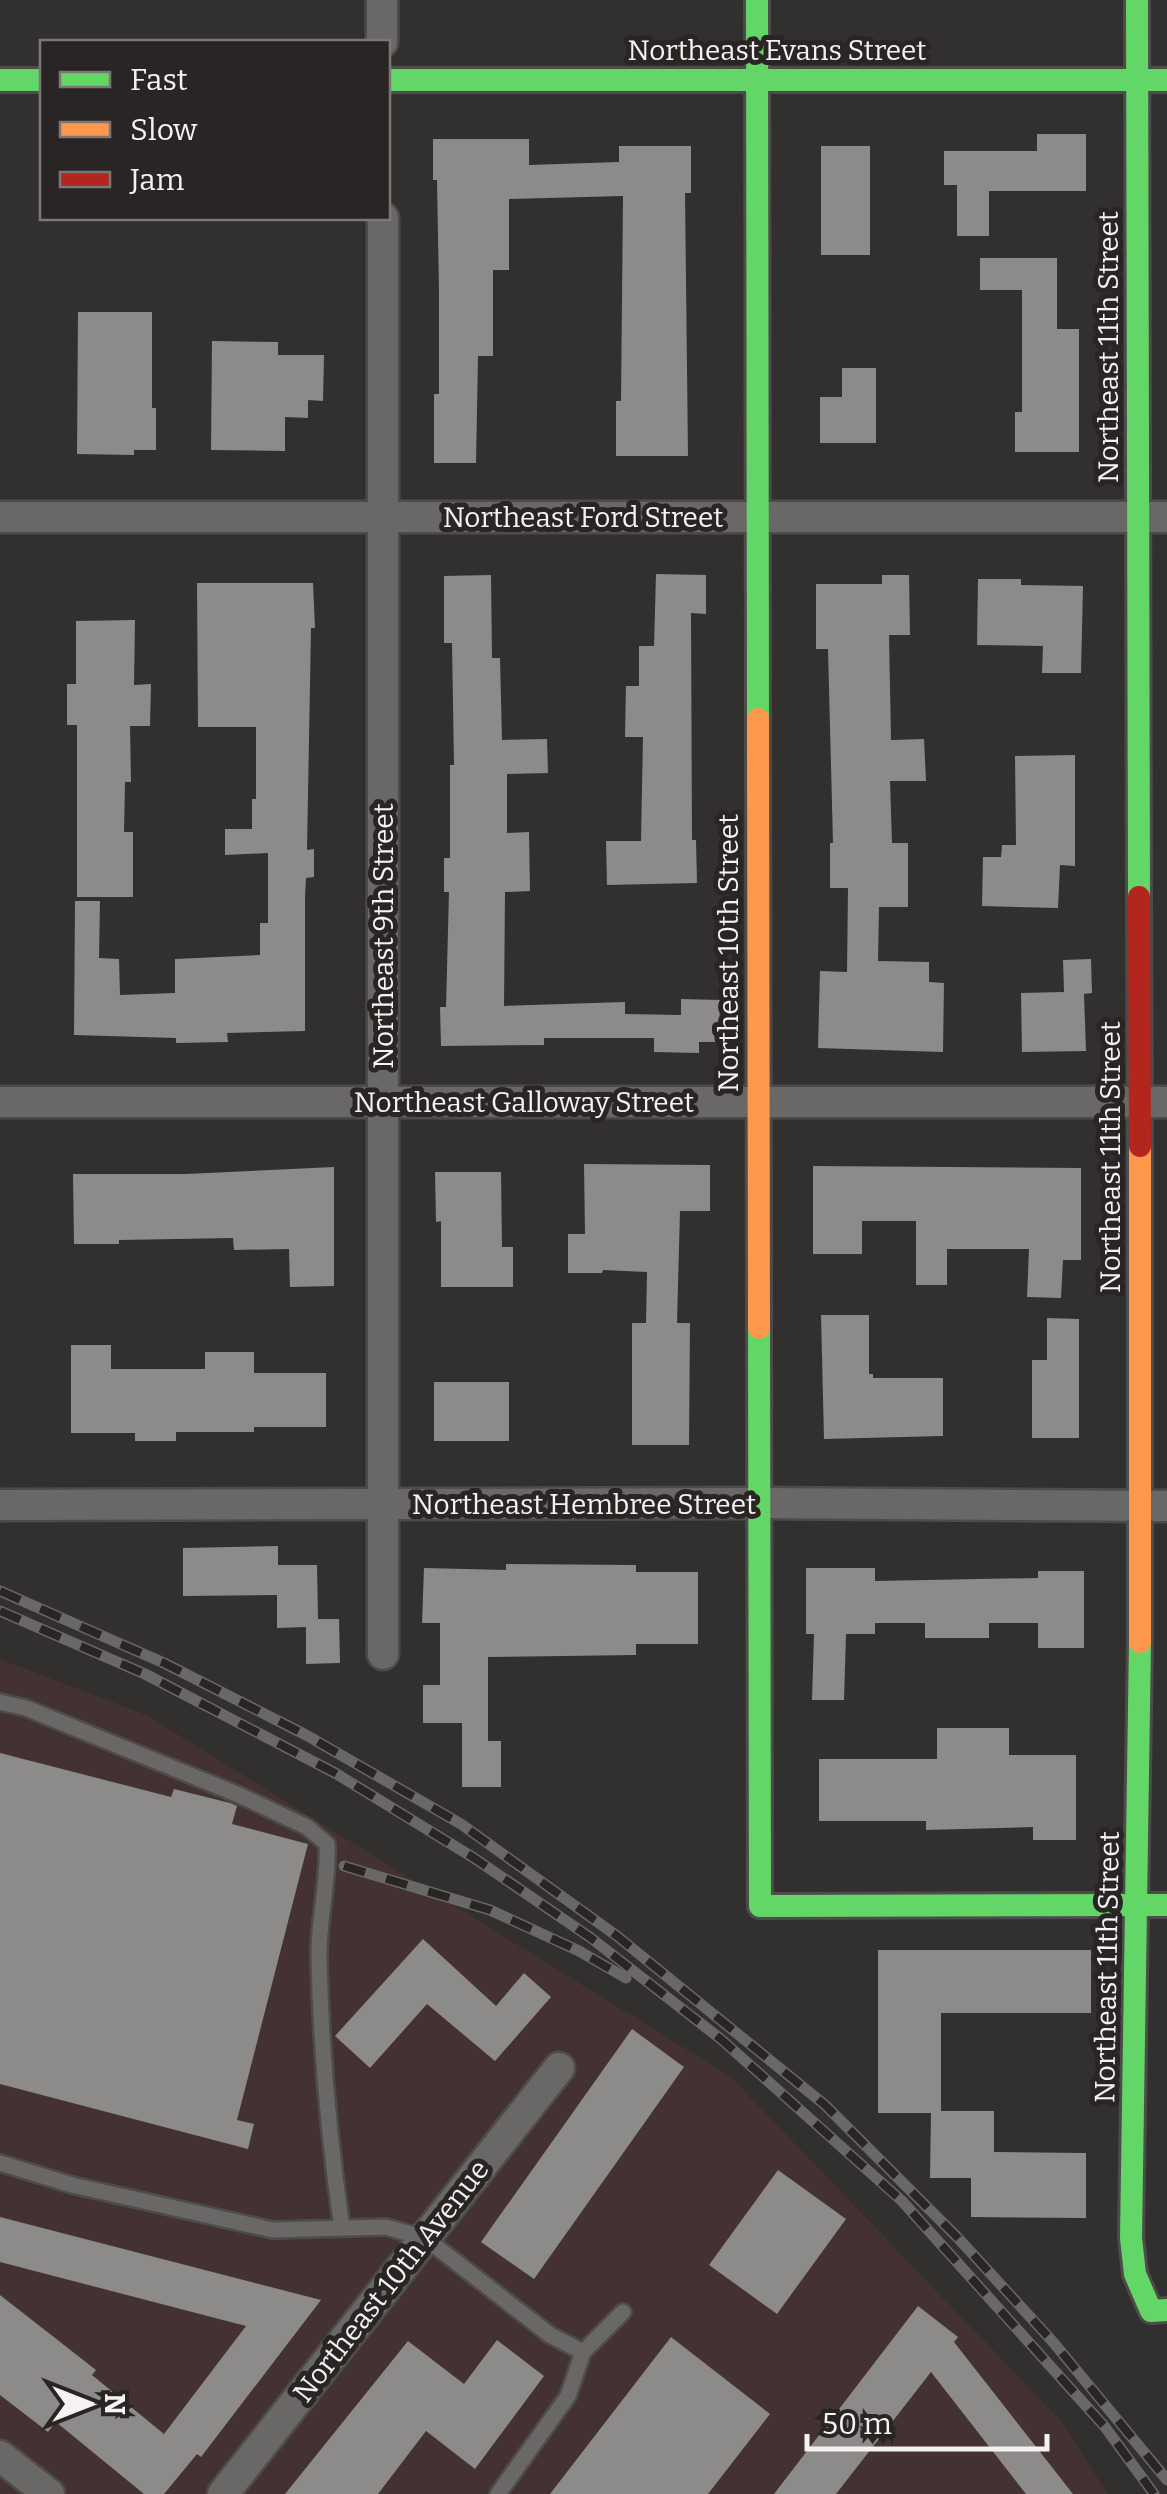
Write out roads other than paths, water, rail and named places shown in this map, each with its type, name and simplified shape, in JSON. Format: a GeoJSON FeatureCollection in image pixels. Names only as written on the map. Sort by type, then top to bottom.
{"type":"FeatureCollection","features":[{"type":"Feature","properties":{"kind":"street"},"geometry":{"type":"LineString","coordinates":[[382,0],[382,40]]}},
{"type":"Feature","properties":{"kind":"street","name":"Northeast 10th Street"},"geometry":{"type":"LineString","coordinates":[[757,0],[760,1906],[1139,1904]]}},
{"type":"Feature","properties":{"kind":"street","name":"Northeast 11th Street"},"geometry":{"type":"LineString","coordinates":[[1137,0],[1136,80],[1153,517],[1154,1506],[1131,2238],[1135,2274],[1159,2310]]}},
{"type":"Feature","properties":{"kind":"street"},"geometry":{"type":"LineString","coordinates":[[0,80],[40,80]]}},
{"type":"Feature","properties":{"kind":"street","name":"Northeast Evans Street"},"geometry":{"type":"LineString","coordinates":[[390,80],[1167,80]]}},
{"type":"Feature","properties":{"kind":"street","name":"Northeast 9th Street"},"geometry":{"type":"LineString","coordinates":[[382,220],[383,1654]]}},
{"type":"Feature","properties":{"kind":"street","name":"Northeast Ford Street"},"geometry":{"type":"LineString","coordinates":[[0,517],[1153,517]]}},
{"type":"Feature","properties":{"kind":"street","name":"Northeast Galloway Street"},"geometry":{"type":"LineString","coordinates":[[0,1102],[1154,1102]]}},
{"type":"Feature","properties":{"kind":"street","name":"Northeast Hembree Street"},"geometry":{"type":"LineString","coordinates":[[0,1505],[1154,1506]]}},
{"type":"Feature","properties":{"kind":"street"},"geometry":{"type":"LineString","coordinates":[[1139,1904],[1167,1904]]}},
{"type":"Feature","properties":{"kind":"street","name":"Northeast 10th Avenue"},"geometry":{"type":"LineString","coordinates":[[223,2494],[559,2068]]}},
{"type":"Feature","properties":{"kind":"street"},"geometry":{"type":"LineString","coordinates":[[0,2456],[49,2494]]}},
{"type":"Feature","properties":{"kind":"lane"},"geometry":{"type":"LineString","coordinates":[[0,1702],[43,1715],[239,1795],[307,1827],[327,1844],[329,1870],[318,1954],[333,2164],[342,2228]]}},
{"type":"Feature","properties":{"kind":"lane"},"geometry":{"type":"LineString","coordinates":[[0,2163],[72,2186],[274,2230],[386,2227],[425,2238],[550,2334],[583,2352]]}},
{"type":"Feature","properties":{"kind":"lane"},"geometry":{"type":"LineString","coordinates":[[498,2494],[568,2396],[583,2352],[623,2312]]}},
{"type":"Feature","properties":{"kind":"railway"},"geometry":{"type":"LineString","coordinates":[[0,1591],[164,1663],[306,1735],[461,1824],[617,1936],[825,2105],[958,2238],[1053,2342],[1167,2480]]}},
{"type":"Feature","properties":{"kind":"railway"},"geometry":{"type":"LineString","coordinates":[[0,1611],[145,1674],[335,1773],[474,1858],[591,1938],[722,2040],[902,2201],[1105,2427],[1154,2494]]}},
{"type":"Feature","properties":{"kind":"railway"},"geometry":{"type":"LineString","coordinates":[[344,1866],[490,1910],[579,1951],[626,1978]]}}]}
